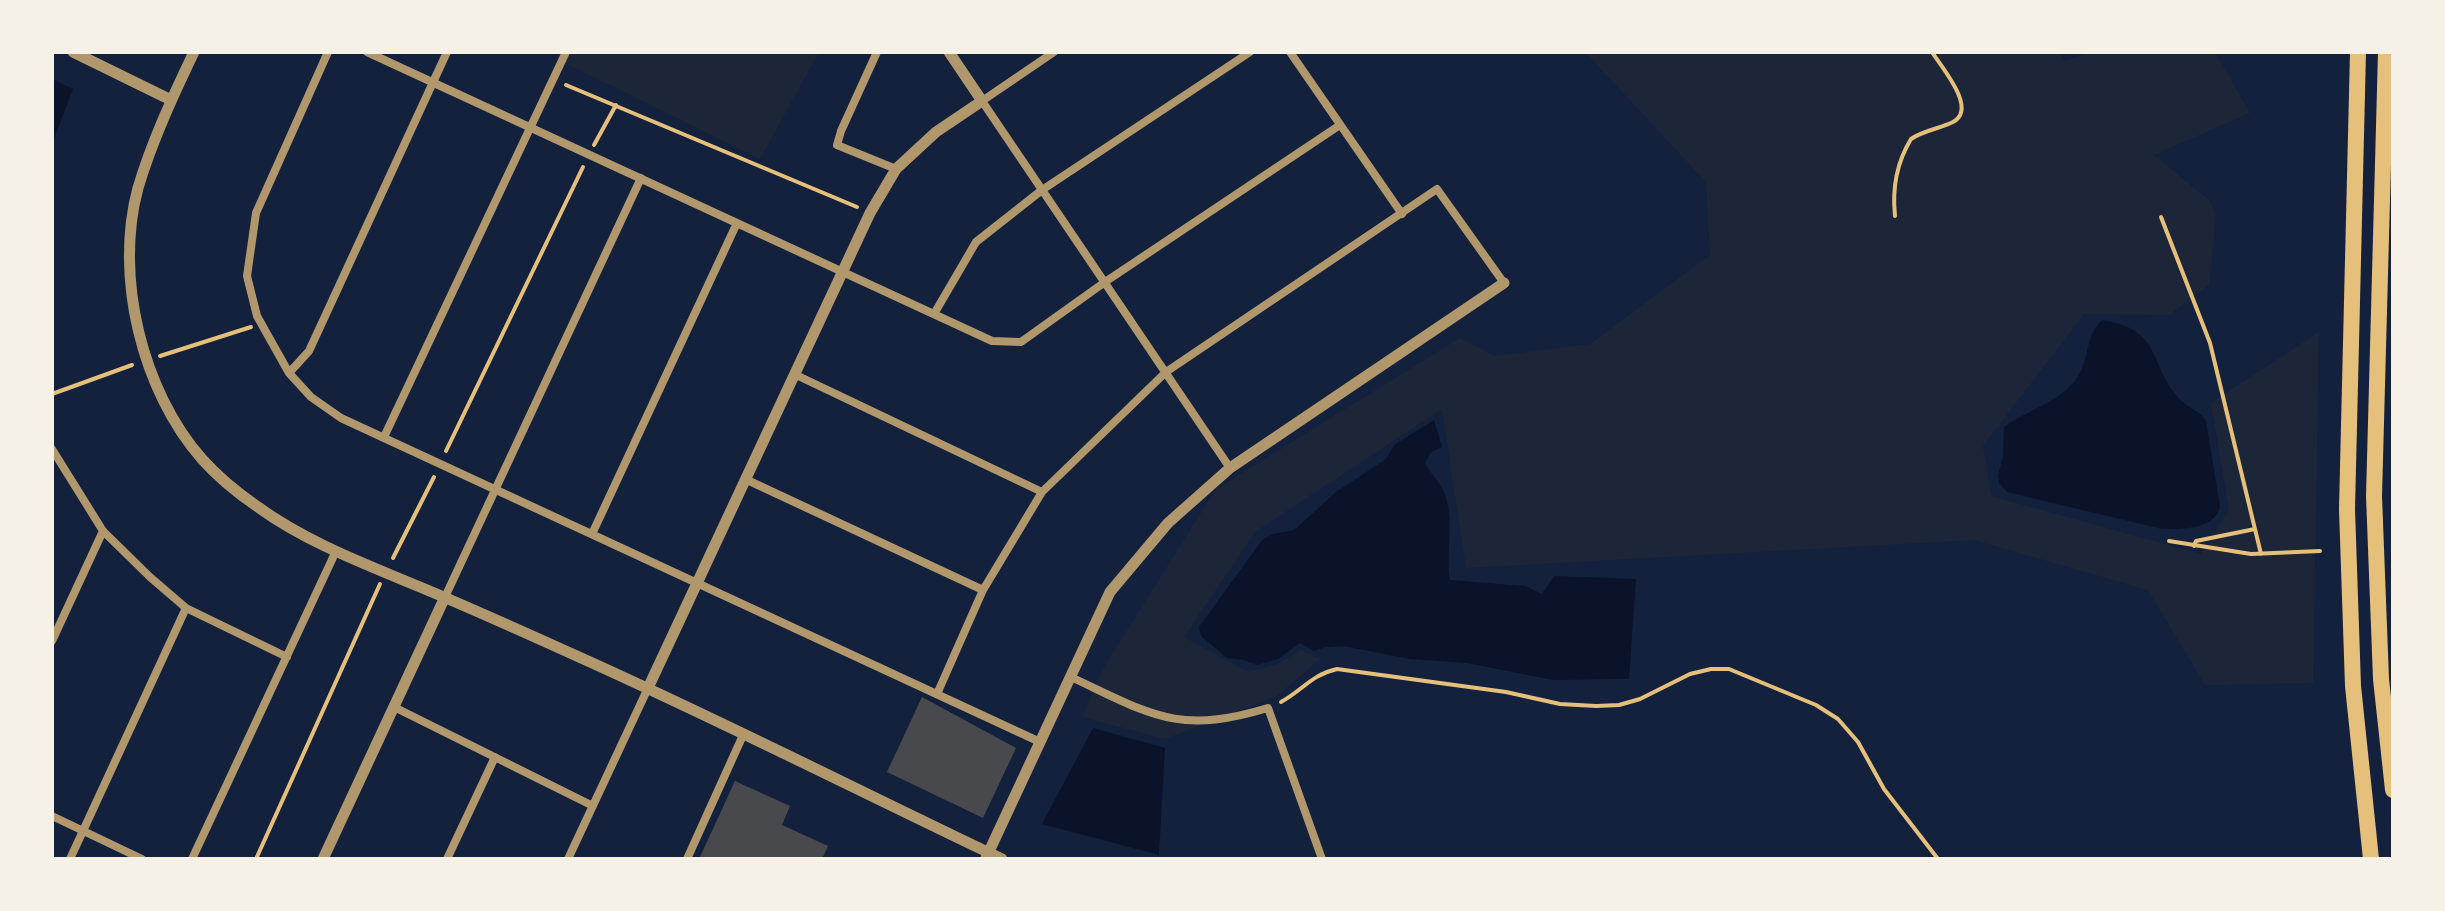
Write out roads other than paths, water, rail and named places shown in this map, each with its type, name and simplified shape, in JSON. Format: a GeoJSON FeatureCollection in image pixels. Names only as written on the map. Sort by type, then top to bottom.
{"type":"FeatureCollection","features":[{"type":"Feature","properties":{"kind":"highway"},"geometry":{"type":"LineString","coordinates":[[2358,52],[2347,509],[2353,686],[2371,859]]}},
{"type":"Feature","properties":{"kind":"highway"},"geometry":{"type":"LineString","coordinates":[[2386,52],[2374,496],[2381,679],[2393,790]]}},
{"type":"Feature","properties":{"kind":"street"},"geometry":{"type":"LineString","coordinates":[[73,52],[171,100]]}},
{"type":"Feature","properties":{"kind":"street"},"geometry":{"type":"LineString","coordinates":[[194,52],[171,100],[138,190],[130,240],[131,286],[137,329],[146,360],[173,418],[202,459],[258,508],[336,551],[648,688],[987,856],[1002,859]]}},
{"type":"Feature","properties":{"kind":"street"},"geometry":{"type":"LineString","coordinates":[[328,52],[256,213],[247,276],[261,324],[289,373],[311,397],[341,418],[1040,742]]}},
{"type":"Feature","properties":{"kind":"street"},"geometry":{"type":"LineString","coordinates":[[367,52],[992,341],[1021,342],[1340,125]]}},
{"type":"Feature","properties":{"kind":"street"},"geometry":{"type":"LineString","coordinates":[[289,373],[309,351],[447,52]]}},
{"type":"Feature","properties":{"kind":"street"},"geometry":{"type":"LineString","coordinates":[[384,437],[566,52]]}},
{"type":"Feature","properties":{"kind":"street"},"geometry":{"type":"LineString","coordinates":[[877,52],[837,145],[896,169]]}},
{"type":"Feature","properties":{"kind":"street"},"geometry":{"type":"LineString","coordinates":[[949,52],[1230,468]]}},
{"type":"Feature","properties":{"kind":"street"},"geometry":{"type":"LineString","coordinates":[[568,859],[870,213],[896,169],[936,132],[1054,52]]}},
{"type":"Feature","properties":{"kind":"street"},"geometry":{"type":"LineString","coordinates":[[934,314],[976,242],[1042,190],[1250,52]]}},
{"type":"Feature","properties":{"kind":"street"},"geometry":{"type":"LineString","coordinates":[[1290,52],[1402,214]]}},
{"type":"Feature","properties":{"kind":"street"},"geometry":{"type":"LineString","coordinates":[[323,859],[641,178]]}},
{"type":"Feature","properties":{"kind":"street"},"geometry":{"type":"LineString","coordinates":[[937,694],[983,590],[1042,492],[1166,372],[1437,189],[1504,283],[1230,468],[1168,523],[1110,592],[1073,678],[987,856]]}},
{"type":"Feature","properties":{"kind":"street"},"geometry":{"type":"LineString","coordinates":[[592,534],[737,223]]}},
{"type":"Feature","properties":{"kind":"street"},"geometry":{"type":"LineString","coordinates":[[794,374],[1042,492]]}},
{"type":"Feature","properties":{"kind":"street"},"geometry":{"type":"LineString","coordinates":[[52,449],[103,531],[150,577],[186,608],[287,657]]}},
{"type":"Feature","properties":{"kind":"street"},"geometry":{"type":"LineString","coordinates":[[745,479],[983,590]]}},
{"type":"Feature","properties":{"kind":"street"},"geometry":{"type":"LineString","coordinates":[[52,641],[103,531]]}},
{"type":"Feature","properties":{"kind":"street"},"geometry":{"type":"LineString","coordinates":[[192,859],[336,551]]}},
{"type":"Feature","properties":{"kind":"street"},"geometry":{"type":"LineString","coordinates":[[70,859],[186,608]]}},
{"type":"Feature","properties":{"kind":"street"},"geometry":{"type":"LineString","coordinates":[[1073,678],[1171,720],[1211,722],[1268,708],[1322,859]]}},
{"type":"Feature","properties":{"kind":"street"},"geometry":{"type":"LineString","coordinates":[[394,707],[593,806]]}},
{"type":"Feature","properties":{"kind":"street"},"geometry":{"type":"LineString","coordinates":[[687,859],[744,733]]}},
{"type":"Feature","properties":{"kind":"street"},"geometry":{"type":"LineString","coordinates":[[447,859],[495,757]]}},
{"type":"Feature","properties":{"kind":"street"},"geometry":{"type":"LineString","coordinates":[[52,816],[142,859]]}}]}
